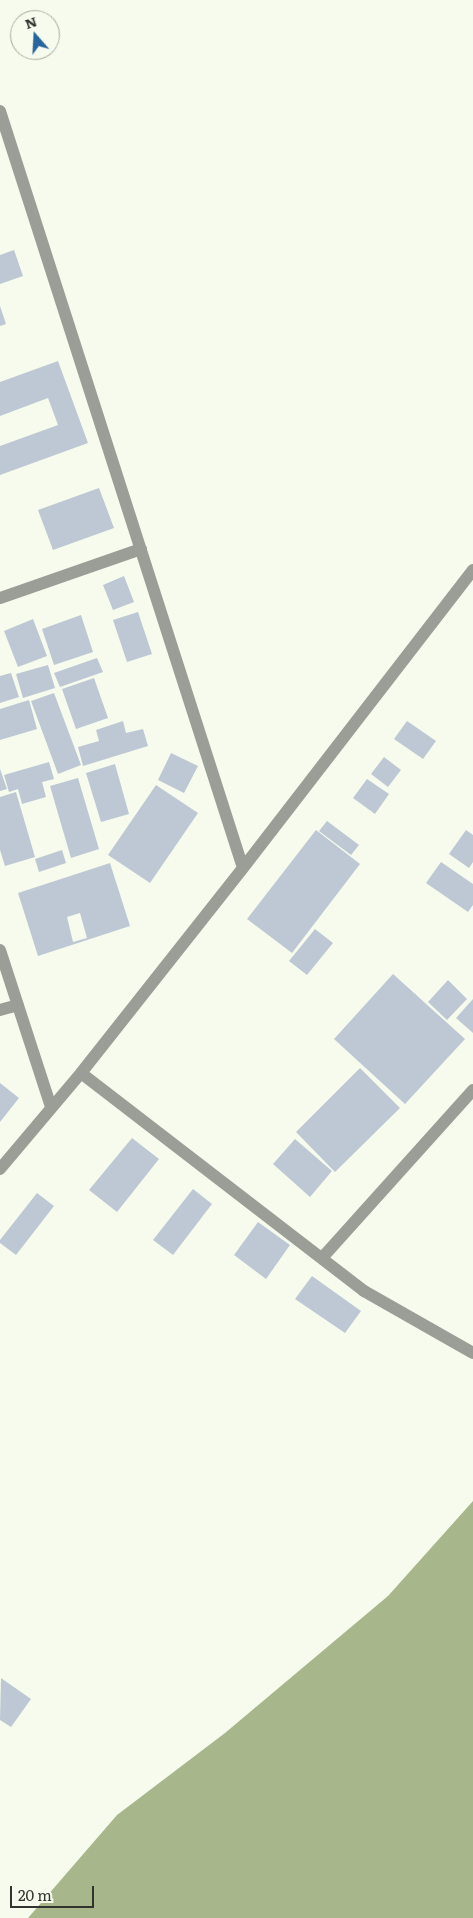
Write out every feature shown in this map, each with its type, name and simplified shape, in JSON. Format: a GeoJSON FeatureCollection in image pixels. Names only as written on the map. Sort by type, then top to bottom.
{"type":"FeatureCollection","features":[{"type":"Feature","properties":{"kind":"street"},"geometry":{"type":"LineString","coordinates":[[0,111],[243,868]]}},
{"type":"Feature","properties":{"kind":"street"},"geometry":{"type":"LineString","coordinates":[[0,598],[141,549]]}},
{"type":"Feature","properties":{"kind":"street"},"geometry":{"type":"LineString","coordinates":[[0,1169],[81,1073],[243,868],[473,570]]}},
{"type":"Feature","properties":{"kind":"street"},"geometry":{"type":"LineString","coordinates":[[0,950],[51,1107]]}},
{"type":"Feature","properties":{"kind":"street"},"geometry":{"type":"LineString","coordinates":[[0,1010],[18,1005]]}},
{"type":"Feature","properties":{"kind":"street"},"geometry":{"type":"LineString","coordinates":[[81,1073],[364,1291],[473,1353]]}},
{"type":"Feature","properties":{"kind":"street"},"geometry":{"type":"LineString","coordinates":[[322,1258],[473,1090]]}},
{"type":"Feature","properties":{"kind":"shaded area"},"geometry":{"type":"Polygon","coordinates":[[[473,1501],[473,1918],[28,1918],[117,1815],[225,1733],[388,1596],[473,1501]]]}},
{"type":"Feature","properties":{"kind":"building"},"geometry":{"type":"Polygon","coordinates":[[[14,250],[23,276],[0,284],[0,255],[14,250]]]}},
{"type":"Feature","properties":{"kind":"building"},"geometry":{"type":"Polygon","coordinates":[[[0,306],[6,324],[0,326],[0,306]]]}},
{"type":"Feature","properties":{"kind":"building"},"geometry":{"type":"Polygon","coordinates":[[[58,361],[88,443],[0,475],[0,446],[58,425],[48,398],[0,416],[0,382],[58,361]]]}},
{"type":"Feature","properties":{"kind":"building"},"geometry":{"type":"Polygon","coordinates":[[[99,488],[114,528],[53,550],[38,510],[99,488]]]}},
{"type":"Feature","properties":{"kind":"building"},"geometry":{"type":"Polygon","coordinates":[[[124,576],[134,602],[113,610],[103,585],[124,576]]]}},
{"type":"Feature","properties":{"kind":"building"},"geometry":{"type":"Polygon","coordinates":[[[138,612],[152,654],[127,662],[113,620],[138,612]]]}},
{"type":"Feature","properties":{"kind":"building"},"geometry":{"type":"Polygon","coordinates":[[[81,615],[93,652],[54,665],[42,629],[81,615]]]}},
{"type":"Feature","properties":{"kind":"building"},"geometry":{"type":"Polygon","coordinates":[[[33,619],[47,656],[18,667],[4,631],[33,619]]]}},
{"type":"Feature","properties":{"kind":"building"},"geometry":{"type":"Polygon","coordinates":[[[97,658],[103,672],[60,687],[54,673],[97,658]]]}},
{"type":"Feature","properties":{"kind":"building"},"geometry":{"type":"Polygon","coordinates":[[[48,665],[55,688],[23,698],[16,674],[48,665]]]}},
{"type":"Feature","properties":{"kind":"building"},"geometry":{"type":"Polygon","coordinates":[[[11,673],[19,697],[0,703],[0,676],[11,673]]]}},
{"type":"Feature","properties":{"kind":"building"},"geometry":{"type":"Polygon","coordinates":[[[94,678],[108,718],[76,729],[62,689],[94,678]]]}},
{"type":"Feature","properties":{"kind":"building"},"geometry":{"type":"Polygon","coordinates":[[[54,693],[81,765],[58,774],[31,701],[54,693]]]}},
{"type":"Feature","properties":{"kind":"building"},"geometry":{"type":"Polygon","coordinates":[[[29,700],[37,729],[0,740],[0,709],[29,700]]]}},
{"type":"Feature","properties":{"kind":"building"},"geometry":{"type":"Polygon","coordinates":[[[123,721],[126,733],[143,729],[148,746],[83,766],[78,747],[99,741],[96,730],[123,721]]]}},
{"type":"Feature","properties":{"kind":"building"},"geometry":{"type":"Polygon","coordinates":[[[407,721],[436,741],[423,759],[394,739],[407,721]]]}},
{"type":"Feature","properties":{"kind":"building"},"geometry":{"type":"Polygon","coordinates":[[[171,753],[198,766],[184,793],[158,780],[171,753]]]}},
{"type":"Feature","properties":{"kind":"building"},"geometry":{"type":"Polygon","coordinates":[[[384,757],[401,770],[388,787],[371,774],[384,757]]]}},
{"type":"Feature","properties":{"kind":"building"},"geometry":{"type":"Polygon","coordinates":[[[49,762],[54,779],[42,782],[46,797],[22,804],[18,789],[9,792],[4,775],[49,762]]]}},
{"type":"Feature","properties":{"kind":"building"},"geometry":{"type":"Polygon","coordinates":[[[115,764],[129,814],[101,822],[86,773],[115,764]]]}},
{"type":"Feature","properties":{"kind":"building"},"geometry":{"type":"Polygon","coordinates":[[[0,769],[7,789],[0,791],[0,769]]]}},
{"type":"Feature","properties":{"kind":"building"},"geometry":{"type":"Polygon","coordinates":[[[78,778],[99,849],[71,858],[50,786],[78,778]]]}},
{"type":"Feature","properties":{"kind":"building"},"geometry":{"type":"Polygon","coordinates":[[[367,779],[389,794],[375,814],[353,798],[367,779]]]}},
{"type":"Feature","properties":{"kind":"building"},"geometry":{"type":"Polygon","coordinates":[[[156,785],[198,813],[150,883],[108,855],[156,785]]]}},
{"type":"Feature","properties":{"kind":"building"},"geometry":{"type":"Polygon","coordinates":[[[16,792],[35,857],[5,866],[0,850],[0,797],[16,792]]]}},
{"type":"Feature","properties":{"kind":"building"},"geometry":{"type":"Polygon","coordinates":[[[327,821],[359,845],[351,855],[319,831],[327,821]]]}},
{"type":"Feature","properties":{"kind":"building"},"geometry":{"type":"Polygon","coordinates":[[[316,830],[360,864],[292,953],[247,919],[316,830]]]}},
{"type":"Feature","properties":{"kind":"building"},"geometry":{"type":"Polygon","coordinates":[[[466,830],[473,835],[473,862],[469,868],[449,854],[466,830]]]}},
{"type":"Feature","properties":{"kind":"building"},"geometry":{"type":"Polygon","coordinates":[[[62,850],[66,863],[39,872],[35,859],[62,850]]]}},
{"type":"Feature","properties":{"kind":"building"},"geometry":{"type":"Polygon","coordinates":[[[441,862],[473,884],[473,905],[468,912],[426,883],[441,862]]]}},
{"type":"Feature","properties":{"kind":"building"},"geometry":{"type":"Polygon","coordinates":[[[110,863],[130,926],[38,956],[18,893],[110,863]],[[80,913],[67,917],[73,942],[87,938],[80,913]]]}},
{"type":"Feature","properties":{"kind":"building"},"geometry":{"type":"Polygon","coordinates":[[[315,929],[333,943],[307,975],[289,961],[315,929]]]}},
{"type":"Feature","properties":{"kind":"building"},"geometry":{"type":"Polygon","coordinates":[[[393,974],[465,1039],[405,1104],[334,1039],[393,974]]]}},
{"type":"Feature","properties":{"kind":"building"},"geometry":{"type":"Polygon","coordinates":[[[448,980],[467,999],[447,1020],[428,1002],[448,980]]]}},
{"type":"Feature","properties":{"kind":"building"},"geometry":{"type":"Polygon","coordinates":[[[473,999],[473,1033],[456,1018],[473,999]]]}},
{"type":"Feature","properties":{"kind":"building"},"geometry":{"type":"Polygon","coordinates":[[[360,1068],[400,1108],[335,1172],[296,1132],[360,1068]]]}},
{"type":"Feature","properties":{"kind":"building"},"geometry":{"type":"Polygon","coordinates":[[[0,1083],[19,1098],[0,1122],[0,1083]]]}},
{"type":"Feature","properties":{"kind":"building"},"geometry":{"type":"Polygon","coordinates":[[[132,1138],[159,1159],[117,1212],[89,1190],[132,1138]]]}},
{"type":"Feature","properties":{"kind":"building"},"geometry":{"type":"Polygon","coordinates":[[[295,1139],[332,1171],[310,1197],[273,1164],[295,1139]]]}},
{"type":"Feature","properties":{"kind":"building"},"geometry":{"type":"Polygon","coordinates":[[[193,1189],[212,1204],[173,1255],[153,1240],[193,1189]]]}},
{"type":"Feature","properties":{"kind":"building"},"geometry":{"type":"Polygon","coordinates":[[[37,1193],[54,1206],[16,1255],[0,1243],[0,1240],[37,1193]]]}},
{"type":"Feature","properties":{"kind":"building"},"geometry":{"type":"Polygon","coordinates":[[[258,1222],[290,1245],[266,1279],[234,1255],[258,1222]]]}},
{"type":"Feature","properties":{"kind":"building"},"geometry":{"type":"Polygon","coordinates":[[[312,1276],[361,1311],[345,1333],[295,1299],[312,1276]]]}},
{"type":"Feature","properties":{"kind":"building"},"geometry":{"type":"Polygon","coordinates":[[[1,1678],[31,1699],[11,1727],[0,1720],[1,1678]]]}}]}
